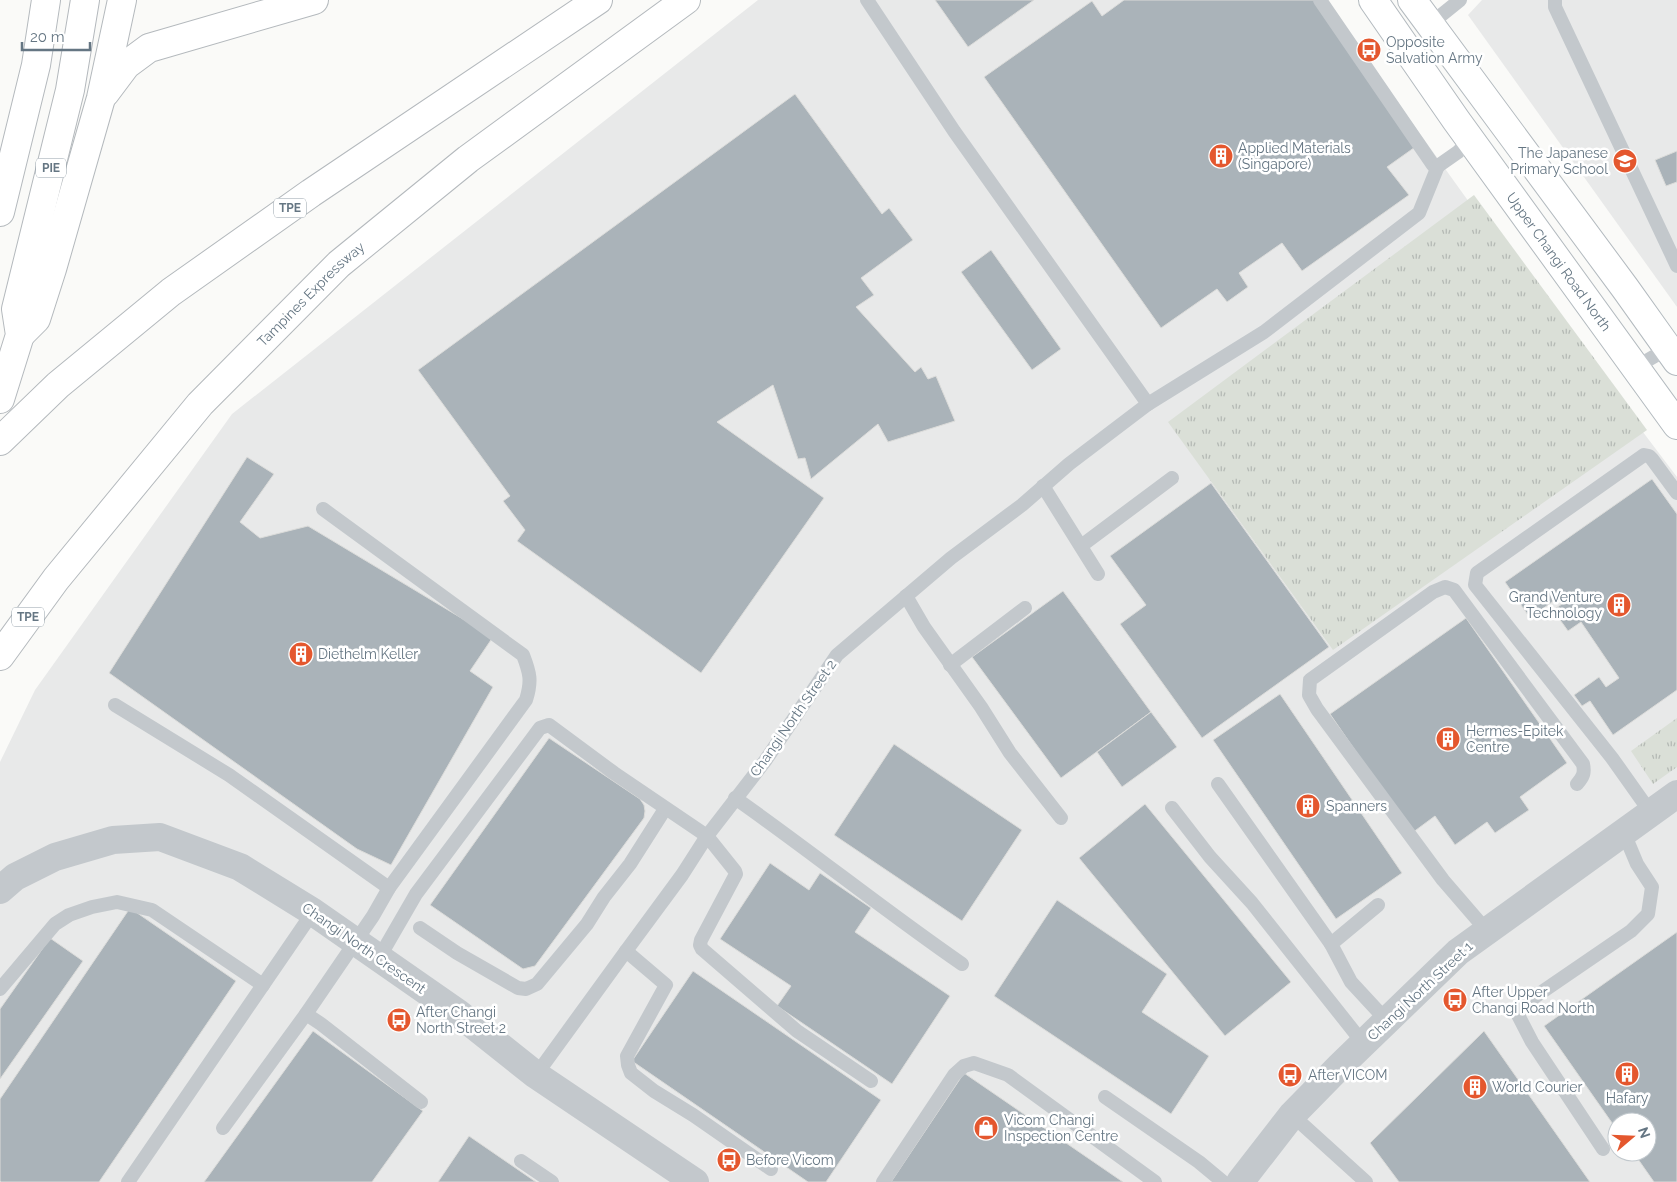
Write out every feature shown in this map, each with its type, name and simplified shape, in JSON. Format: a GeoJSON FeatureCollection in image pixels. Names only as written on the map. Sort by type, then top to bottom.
{"type":"FeatureCollection","features":[{"type":"Feature","properties":{"kind":"main road"},"geometry":{"type":"LineString","coordinates":[[0,212],[36,65],[46,0]]}},
{"type":"Feature","properties":{"kind":"main road","name":"PIE"},"geometry":{"type":"LineString","coordinates":[[0,399],[20,335],[16,309],[70,90],[85,0]]}},
{"type":"Feature","properties":{"kind":"main road"},"geometry":{"type":"LineString","coordinates":[[20,335],[36,319],[52,269],[101,98],[122,0]]}},
{"type":"Feature","properties":{"kind":"main road"},"geometry":{"type":"LineString","coordinates":[[101,98],[126,65],[149,48],[314,0]]}},
{"type":"Feature","properties":{"kind":"main road","name":"TPE"},"geometry":{"type":"LineString","coordinates":[[0,441],[58,385],[171,292],[311,193],[598,0]]}},
{"type":"Feature","properties":{"kind":"main road","name":"Tampines Expressway"},"geometry":{"type":"LineString","coordinates":[[0,656],[56,579],[200,404],[339,264],[468,159],[686,0]]}},
{"type":"Feature","properties":{"kind":"main road","name":"Upper Changi Road North"},"geometry":{"type":"LineString","coordinates":[[1373,0],[1470,140],[1677,425]]}},
{"type":"Feature","properties":{"kind":"main road"},"geometry":{"type":"LineString","coordinates":[[1412,0],[1625,288],[1674,351]]}},
{"type":"Feature","properties":{"kind":"main road"},"geometry":{"type":"LineString","coordinates":[[0,131],[36,65]]}},
{"type":"Feature","properties":{"kind":"street","name":"Changi North Street 1"},"geometry":{"type":"LineString","coordinates":[[1240,1182],[1292,1115],[1363,1043],[1458,952],[1677,794]]}},
{"type":"Feature","properties":{"kind":"street","name":"Changi North Crescent"},"geometry":{"type":"LineString","coordinates":[[0,890],[15,877],[55,857],[113,840],[160,837],[240,867],[313,912],[458,1013],[536,1076],[695,1182]]}},
{"type":"Feature","properties":{"kind":"lane"},"geometry":{"type":"LineString","coordinates":[[867,0],[954,132],[1148,404]]}},
{"type":"Feature","properties":{"kind":"lane"},"geometry":{"type":"LineString","coordinates":[[1320,0],[1433,165],[1438,166],[1458,152],[1470,140]]}},
{"type":"Feature","properties":{"kind":"lane"},"geometry":{"type":"LineString","coordinates":[[1429,25],[1460,0]]}},
{"type":"Feature","properties":{"kind":"lane"},"geometry":{"type":"LineString","coordinates":[[1555,0],[1555,7],[1677,266]]}},
{"type":"Feature","properties":{"kind":"lane","name":"Changi North Street 2"},"geometry":{"type":"LineString","coordinates":[[536,1076],[682,875],[707,836],[765,761],[837,655],[950,558],[1022,505],[1069,464],[1148,404],[1264,332],[1419,213],[1438,166]]}},
{"type":"Feature","properties":{"kind":"lane"},"geometry":{"type":"LineString","coordinates":[[1636,367],[1674,351]]}},
{"type":"Feature","properties":{"kind":"lane"},"geometry":{"type":"LineString","coordinates":[[1651,813],[1612,758],[1476,586],[1475,579],[1477,573],[1644,455],[1652,459],[1677,493]]}},
{"type":"Feature","properties":{"kind":"lane"},"geometry":{"type":"LineString","coordinates":[[1082,546],[1172,478]]}},
{"type":"Feature","properties":{"kind":"lane"},"geometry":{"type":"LineString","coordinates":[[1044,486],[1098,574]]}},
{"type":"Feature","properties":{"kind":"lane"},"geometry":{"type":"LineString","coordinates":[[222,1128],[306,1014],[373,916],[389,888],[526,700],[530,686],[529,670],[522,655],[323,509]]}},
{"type":"Feature","properties":{"kind":"lane"},"geometry":{"type":"LineString","coordinates":[[1487,931],[1443,880],[1317,709],[1309,695],[1310,680],[1433,592],[1446,588],[1454,590],[1583,764],[1583,777],[1577,784]]}},
{"type":"Feature","properties":{"kind":"lane"},"geometry":{"type":"LineString","coordinates":[[906,596],[924,627],[981,707],[1010,753],[1061,818]]}},
{"type":"Feature","properties":{"kind":"lane"},"geometry":{"type":"LineString","coordinates":[[950,665],[1025,608]]}},
{"type":"Feature","properties":{"kind":"lane"},"geometry":{"type":"LineString","coordinates":[[115,705],[228,775],[389,888]]}},
{"type":"Feature","properties":{"kind":"lane"},"geometry":{"type":"LineString","coordinates":[[378,958],[416,894],[540,728],[549,725],[665,809],[707,836],[736,874],[701,940],[702,950],[797,1031],[871,1081]]}},
{"type":"Feature","properties":{"kind":"lane"},"geometry":{"type":"LineString","coordinates":[[1218,784],[1331,944],[1351,982],[1387,1021]]}},
{"type":"Feature","properties":{"kind":"lane"},"geometry":{"type":"LineString","coordinates":[[735,798],[962,964]]}},
{"type":"Feature","properties":{"kind":"lane"},"geometry":{"type":"LineString","coordinates":[[1172,808],[1210,857],[1252,903],[1363,1043]]}},
{"type":"Feature","properties":{"kind":"lane"},"geometry":{"type":"LineString","coordinates":[[420,928],[457,953],[518,988],[526,989],[537,984],[587,924],[604,897],[630,864],[665,809]]}},
{"type":"Feature","properties":{"kind":"lane"},"geometry":{"type":"LineString","coordinates":[[1603,1149],[1532,1042],[1516,1012],[1536,996],[1632,931],[1648,914],[1652,887],[1637,864],[1624,833]]}},
{"type":"Feature","properties":{"kind":"lane"},"geometry":{"type":"LineString","coordinates":[[0,989],[55,924],[69,915],[92,907],[117,902],[152,910],[263,985]]}},
{"type":"Feature","properties":{"kind":"lane"},"geometry":{"type":"LineString","coordinates":[[1331,944],[1378,905]]}},
{"type":"Feature","properties":{"kind":"lane"},"geometry":{"type":"LineString","coordinates":[[128,1182],[313,912]]}},
{"type":"Feature","properties":{"kind":"lane"},"geometry":{"type":"LineString","coordinates":[[626,950],[666,985],[627,1056],[628,1065],[632,1073],[654,1091],[693,1114],[771,1169]]}},
{"type":"Feature","properties":{"kind":"lane"},"geometry":{"type":"LineString","coordinates":[[306,1014],[421,1102]]}},
{"type":"Feature","properties":{"kind":"lane"},"geometry":{"type":"LineString","coordinates":[[883,1182],[954,1075],[964,1066],[974,1063],[1008,1075],[1151,1181]]}},
{"type":"Feature","properties":{"kind":"lane"},"geometry":{"type":"LineString","coordinates":[[1105,1097],[1199,1162],[1223,1182]]}},
{"type":"Feature","properties":{"kind":"lane"},"geometry":{"type":"LineString","coordinates":[[1292,1115],[1366,1182]]}},
{"type":"Feature","properties":{"kind":"lane"},"geometry":{"type":"LineString","coordinates":[[521,1161],[552,1182]]}},
{"type":"Feature","properties":{"kind":"shaded area"},"geometry":{"type":"Polygon","coordinates":[[[758,0],[1324,0],[1474,209],[1677,477],[1677,1182],[0,1182],[0,762],[35,690],[232,414],[758,0]]]}},
{"type":"Feature","properties":{"kind":"shaded area","name":"The Japanese Primary School"},"geometry":{"type":"Polygon","coordinates":[[[1482,0],[1677,0],[1677,307],[1468,15],[1482,0]]]}},
{"type":"Feature","properties":{"kind":"green space"},"geometry":{"type":"Polygon","coordinates":[[[1474,195],[1647,430],[1333,650],[1168,422],[1474,195]]]}},
{"type":"Feature","properties":{"kind":"green space"},"geometry":{"type":"Polygon","coordinates":[[[1677,718],[1677,767],[1653,784],[1631,751],[1677,718]]]}},
{"type":"Feature","properties":{"kind":"building"},"geometry":{"type":"Polygon","coordinates":[[[935,0],[1034,0],[968,47],[935,0]]]}},
{"type":"Feature","properties":{"kind":"building","name":"Applied Materials (Singapore)"},"geometry":{"type":"Polygon","coordinates":[[[1124,0],[1316,0],[1418,145],[1387,167],[1409,195],[1302,271],[1282,243],[1239,273],[1248,287],[1227,302],[1217,289],[1161,328],[984,77],[1092,1],[1102,16],[1124,0]]]}},
{"type":"Feature","properties":{"kind":"building"},"geometry":{"type":"Polygon","coordinates":[[[795,94],[882,214],[889,208],[913,240],[861,278],[874,295],[856,307],[915,372],[921,367],[928,379],[936,376],[955,421],[888,442],[878,424],[811,479],[805,458],[798,459],[773,385],[717,422],[824,498],[701,673],[517,541],[525,530],[503,501],[510,496],[418,370],[795,94]]]}},
{"type":"Feature","properties":{"kind":"building"},"geometry":{"type":"Polygon","coordinates":[[[1677,151],[1677,182],[1666,186],[1655,160],[1677,151]]]}},
{"type":"Feature","properties":{"kind":"building"},"geometry":{"type":"Polygon","coordinates":[[[991,250],[1061,349],[1032,370],[961,272],[991,250]]]}},
{"type":"Feature","properties":{"kind":"building","name":"Diethelm Keller"},"geometry":{"type":"Polygon","coordinates":[[[247,457],[274,474],[240,522],[260,538],[308,526],[493,637],[470,671],[493,687],[391,865],[357,849],[109,673],[247,457]]]}},
{"type":"Feature","properties":{"kind":"building","name":"Grand Venture Technology"},"geometry":{"type":"Polygon","coordinates":[[[1652,479],[1677,514],[1677,690],[1613,735],[1590,701],[1582,706],[1574,695],[1599,677],[1606,687],[1619,678],[1581,622],[1568,631],[1553,610],[1568,600],[1563,594],[1530,618],[1505,582],[1652,479]]]}},
{"type":"Feature","properties":{"kind":"building"},"geometry":{"type":"Polygon","coordinates":[[[1211,483],[1329,647],[1202,738],[1120,624],[1146,605],[1110,556],[1211,483]]]}},
{"type":"Feature","properties":{"kind":"building"},"geometry":{"type":"Polygon","coordinates":[[[1063,591],[1151,712],[1061,778],[972,657],[1063,591]]]}},
{"type":"Feature","properties":{"kind":"building","name":"Hermes-Epitek Centre"},"geometry":{"type":"Polygon","coordinates":[[[1466,618],[1567,763],[1520,797],[1529,810],[1495,833],[1487,822],[1455,845],[1435,816],[1412,833],[1330,714],[1466,618]]]}},
{"type":"Feature","properties":{"kind":"building","name":"Spanners"},"geometry":{"type":"Polygon","coordinates":[[[1280,694],[1402,873],[1336,919],[1213,740],[1280,694]]]}},
{"type":"Feature","properties":{"kind":"building"},"geometry":{"type":"Polygon","coordinates":[[[1151,712],[1177,747],[1122,787],[1097,752],[1151,712]]]}},
{"type":"Feature","properties":{"kind":"building"},"geometry":{"type":"Polygon","coordinates":[[[549,738],[640,799],[645,811],[644,818],[535,966],[523,969],[430,905],[549,738]]]}},
{"type":"Feature","properties":{"kind":"building"},"geometry":{"type":"Polygon","coordinates":[[[894,744],[1022,830],[962,921],[834,835],[894,744]]]}},
{"type":"Feature","properties":{"kind":"building"},"geometry":{"type":"Polygon","coordinates":[[[1145,804],[1291,982],[1225,1036],[1079,858],[1145,804]]]}},
{"type":"Feature","properties":{"kind":"building"},"geometry":{"type":"Polygon","coordinates":[[[770,863],[809,890],[820,873],[871,908],[855,932],[950,996],[892,1084],[777,1006],[791,986],[720,939],[770,863]]]}},
{"type":"Feature","properties":{"kind":"building"},"geometry":{"type":"Polygon","coordinates":[[[1057,900],[1167,974],[1142,1012],[1209,1056],[1171,1114],[994,996],[1057,900]]]}},
{"type":"Feature","properties":{"kind":"building"},"geometry":{"type":"Polygon","coordinates":[[[130,908],[236,981],[99,1182],[1,1182],[0,1099],[130,908]]]}},
{"type":"Feature","properties":{"kind":"building","name":"Hafary"},"geometry":{"type":"Polygon","coordinates":[[[1677,932],[1677,1182],[1654,1182],[1640,1162],[1657,1162],[1657,1112],[1607,1112],[1607,1116],[1544,1026],[1677,932]]]}},
{"type":"Feature","properties":{"kind":"building"},"geometry":{"type":"Polygon","coordinates":[[[50,938],[83,961],[0,1079],[0,1009],[50,938]]]}},
{"type":"Feature","properties":{"kind":"building"},"geometry":{"type":"Polygon","coordinates":[[[693,971],[881,1100],[826,1182],[808,1182],[632,1061],[693,971]]]}},
{"type":"Feature","properties":{"kind":"building"},"geometry":{"type":"Polygon","coordinates":[[[313,1031],[423,1111],[372,1182],[204,1182],[313,1031]]]}},
{"type":"Feature","properties":{"kind":"building","name":"World Courier"},"geometry":{"type":"Polygon","coordinates":[[[1484,1031],[1590,1182],[1399,1182],[1370,1143],[1484,1031]]]}},
{"type":"Feature","properties":{"kind":"building","name":"Vicom Changi Inspection Centre"},"geometry":{"type":"Polygon","coordinates":[[[964,1073],[1123,1182],[891,1182],[964,1073]]]}},
{"type":"Feature","properties":{"kind":"building"},"geometry":{"type":"Polygon","coordinates":[[[469,1136],[536,1182],[438,1182],[469,1136]]]}},
{"type":"Feature","properties":{"kind":"place","name":"Opposite Salvation Army"},"geometry":{"type":"Point","coordinates":[1369,50]}},
{"type":"Feature","properties":{"kind":"place","name":"Applied Materials (Singapore)"},"geometry":{"type":"Point","coordinates":[1221,156]}},
{"type":"Feature","properties":{"kind":"place","name":"The Japanese Primary School"},"geometry":{"type":"Point","coordinates":[1625,161]}},
{"type":"Feature","properties":{"kind":"place","name":"Grand Venture Technology"},"geometry":{"type":"Point","coordinates":[1619,605]}},
{"type":"Feature","properties":{"kind":"place","name":"Diethelm Keller"},"geometry":{"type":"Point","coordinates":[301,654]}},
{"type":"Feature","properties":{"kind":"place","name":"Hermes-Epitek Centre"},"geometry":{"type":"Point","coordinates":[1448,739]}},
{"type":"Feature","properties":{"kind":"place","name":"Spanners"},"geometry":{"type":"Point","coordinates":[1308,806]}},
{"type":"Feature","properties":{"kind":"place","name":"After Upper Changi Road North"},"geometry":{"type":"Point","coordinates":[1455,1000]}},
{"type":"Feature","properties":{"kind":"place","name":"After Changi North Street 2"},"geometry":{"type":"Point","coordinates":[399,1020]}},
{"type":"Feature","properties":{"kind":"place","name":"Hafary"},"geometry":{"type":"Point","coordinates":[1627,1074]}},
{"type":"Feature","properties":{"kind":"place","name":"After VICOM"},"geometry":{"type":"Point","coordinates":[1290,1075]}},
{"type":"Feature","properties":{"kind":"place","name":"World Courier"},"geometry":{"type":"Point","coordinates":[1475,1087]}},
{"type":"Feature","properties":{"kind":"place","name":"Vicom Changi Inspection Centre"},"geometry":{"type":"Point","coordinates":[986,1128]}},
{"type":"Feature","properties":{"kind":"place","name":"Before Vicom"},"geometry":{"type":"Point","coordinates":[729,1160]}}]}
